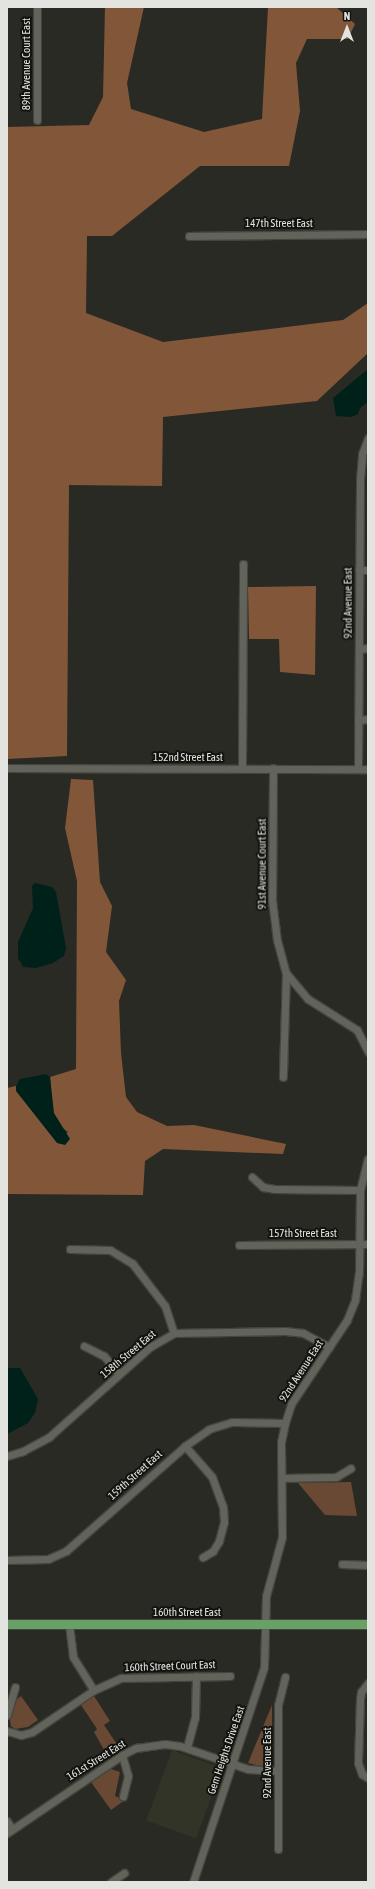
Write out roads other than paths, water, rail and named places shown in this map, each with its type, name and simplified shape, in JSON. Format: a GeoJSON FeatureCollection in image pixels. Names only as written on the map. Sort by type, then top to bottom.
{"type":"FeatureCollection","features":[{"type":"Feature","properties":{"kind":"main road","name":"160th Street East"},"geometry":{"type":"LineString","coordinates":[[7,1624],[368,1624]]}},
{"type":"Feature","properties":{"kind":"street","name":"89th Avenue Court East"},"geometry":{"type":"LineString","coordinates":[[37,7],[37,120]]}},
{"type":"Feature","properties":{"kind":"street","name":"147th Street East"},"geometry":{"type":"LineString","coordinates":[[190,236],[368,234]]}},
{"type":"Feature","properties":{"kind":"street","name":"92nd Avenue East"},"geometry":{"type":"LineString","coordinates":[[358,769],[359,570],[364,479],[362,454],[368,438]]}},
{"type":"Feature","properties":{"kind":"street"},"geometry":{"type":"LineString","coordinates":[[242,768],[243,564]]}},
{"type":"Feature","properties":{"kind":"street"},"geometry":{"type":"LineString","coordinates":[[359,570],[368,570]]}},
{"type":"Feature","properties":{"kind":"street"},"geometry":{"type":"LineString","coordinates":[[358,648],[368,648]]}},
{"type":"Feature","properties":{"kind":"street"},"geometry":{"type":"LineString","coordinates":[[358,720],[368,719]]}},
{"type":"Feature","properties":{"kind":"street","name":"152nd Street East"},"geometry":{"type":"LineString","coordinates":[[7,768],[368,769]]}},
{"type":"Feature","properties":{"kind":"street","name":"91st Avenue Court East"},"geometry":{"type":"LineString","coordinates":[[273,768],[272,900],[277,940],[286,973],[283,1077]]}},
{"type":"Feature","properties":{"kind":"street"},"geometry":{"type":"LineString","coordinates":[[286,973],[308,999],[357,1030],[368,1052]]}},
{"type":"Feature","properties":{"kind":"street","name":"92nd Avenue East"},"geometry":{"type":"LineString","coordinates":[[265,1624],[266,1596],[282,1537],[281,1442],[285,1423],[291,1404],[347,1320],[355,1300],[359,1244],[360,1190],[368,1159]]}},
{"type":"Feature","properties":{"kind":"street"},"geometry":{"type":"LineString","coordinates":[[252,1177],[263,1187],[274,1189],[360,1190]]}},
{"type":"Feature","properties":{"kind":"street","name":"157th Street East"},"geometry":{"type":"LineString","coordinates":[[239,1245],[368,1244]]}},
{"type":"Feature","properties":{"kind":"street"},"geometry":{"type":"LineString","coordinates":[[70,1249],[110,1250],[132,1264],[166,1306],[174,1333]]}},
{"type":"Feature","properties":{"kind":"street","name":"158th Street East"},"geometry":{"type":"LineString","coordinates":[[7,1456],[44,1441],[119,1374],[160,1340],[174,1333],[285,1331],[303,1333],[329,1347]]}},
{"type":"Feature","properties":{"kind":"street"},"geometry":{"type":"LineString","coordinates":[[84,1346],[104,1356],[119,1374]]}},
{"type":"Feature","properties":{"kind":"street","name":"159th Street East"},"geometry":{"type":"LineString","coordinates":[[7,1560],[48,1559],[66,1551],[185,1446],[209,1429],[232,1422],[285,1423]]}},
{"type":"Feature","properties":{"kind":"street"},"geometry":{"type":"LineString","coordinates":[[185,1446],[212,1477],[223,1507],[224,1522],[219,1541],[213,1551],[203,1557]]}},
{"type":"Feature","properties":{"kind":"street"},"geometry":{"type":"LineString","coordinates":[[282,1478],[336,1477],[351,1468]]}},
{"type":"Feature","properties":{"kind":"street"},"geometry":{"type":"LineString","coordinates":[[342,1564],[368,1565]]}},
{"type":"Feature","properties":{"kind":"street"},"geometry":{"type":"LineString","coordinates":[[69,1624],[73,1657],[94,1690]]}},
{"type":"Feature","properties":{"kind":"street","name":"Gem Heights Drive East"},"geometry":{"type":"LineString","coordinates":[[193,1882],[264,1667],[265,1624]]}},
{"type":"Feature","properties":{"kind":"street","name":"160th Street Court East"},"geometry":{"type":"LineString","coordinates":[[7,1731],[21,1735],[32,1732],[94,1690],[130,1676],[230,1676]]}},
{"type":"Feature","properties":{"kind":"street"},"geometry":{"type":"LineString","coordinates":[[187,1747],[194,1718],[196,1676]]}},
{"type":"Feature","properties":{"kind":"street","name":"92nd Avenue East"},"geometry":{"type":"LineString","coordinates":[[278,1849],[278,1706],[285,1677]]}},
{"type":"Feature","properties":{"kind":"street"},"geometry":{"type":"LineString","coordinates":[[367,1683],[360,1699],[358,1763],[362,1774],[368,1778]]}},
{"type":"Feature","properties":{"kind":"street"},"geometry":{"type":"LineString","coordinates":[[7,1715],[15,1687]]}},
{"type":"Feature","properties":{"kind":"street","name":"161st Street East"},"geometry":{"type":"LineString","coordinates":[[9,1831],[122,1754],[152,1745],[187,1747],[254,1770],[278,1771]]}},
{"type":"Feature","properties":{"kind":"street"},"geometry":{"type":"LineString","coordinates":[[122,1754],[128,1776],[123,1796]]}},
{"type":"Feature","properties":{"kind":"street"},"geometry":{"type":"LineString","coordinates":[[7,1821],[9,1831]]}},
{"type":"Feature","properties":{"kind":"street"},"geometry":{"type":"LineString","coordinates":[[111,1882],[124,1873]]}},
{"type":"Feature","properties":{"kind":"water"},"geometry":{"type":"Polygon","coordinates":[[[368,369],[368,402],[360,408],[358,414],[351,417],[336,416],[333,398],[368,369]]]}},
{"type":"Feature","properties":{"kind":"water"},"geometry":{"type":"Polygon","coordinates":[[[35,883],[52,887],[56,892],[66,948],[64,956],[53,963],[36,968],[23,967],[18,958],[18,942],[33,908],[32,886],[35,883]]]}},
{"type":"Feature","properties":{"kind":"water"},"geometry":{"type":"Polygon","coordinates":[[[46,1074],[50,1077],[54,1113],[70,1139],[65,1145],[57,1143],[16,1091],[16,1086],[20,1079],[46,1074]]]}},
{"type":"Feature","properties":{"kind":"water"},"geometry":{"type":"Polygon","coordinates":[[[7,1368],[20,1368],[38,1399],[35,1413],[28,1423],[7,1434],[7,1368]]]}}]}
